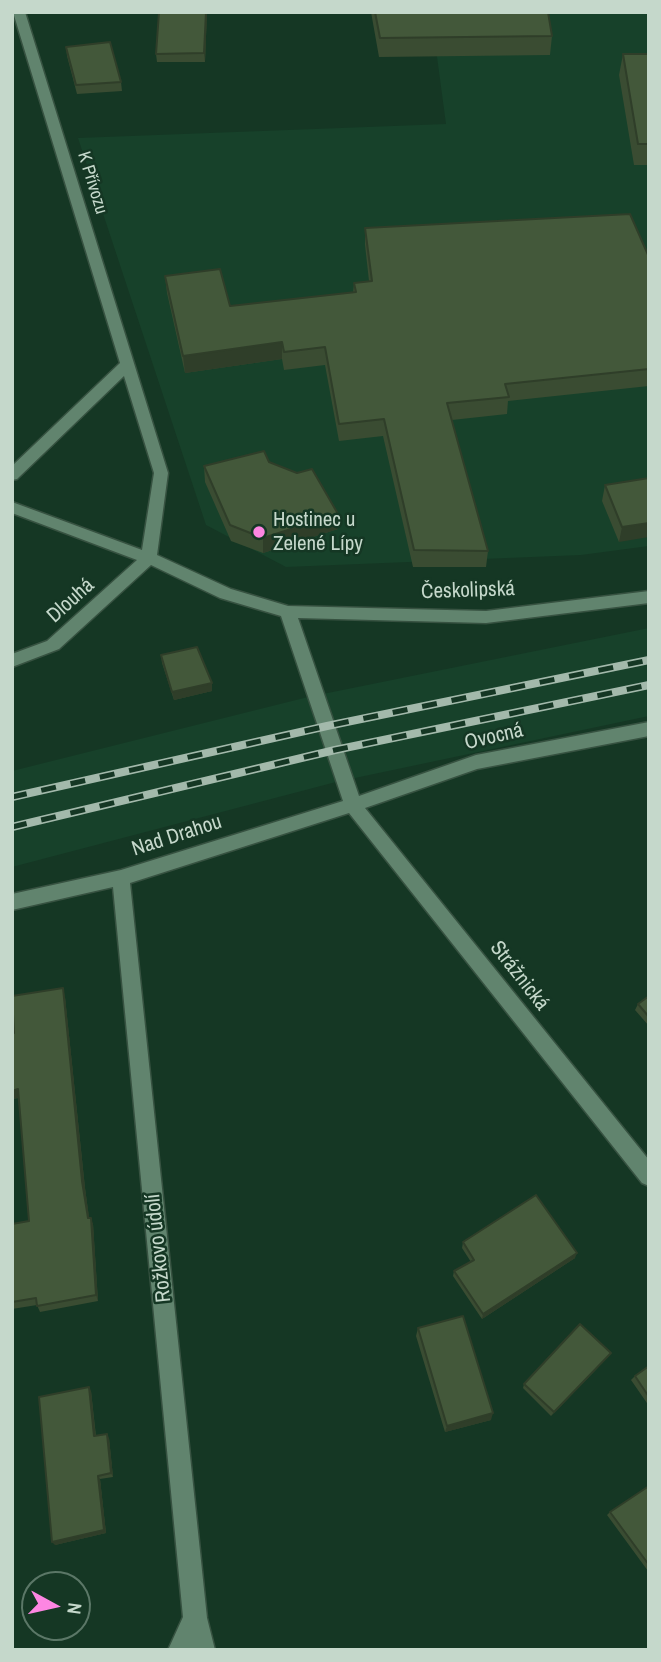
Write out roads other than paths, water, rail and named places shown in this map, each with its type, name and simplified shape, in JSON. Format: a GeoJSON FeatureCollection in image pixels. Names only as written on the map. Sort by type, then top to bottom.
{"type":"FeatureCollection","features":[{"type":"Feature","properties":{"kind":"street","name":"K Přívozu"},"geometry":{"type":"LineString","coordinates":[[19,12],[161,473],[149,558]]}},
{"type":"Feature","properties":{"kind":"street"},"geometry":{"type":"LineString","coordinates":[[12,475],[127,365]]}},
{"type":"Feature","properties":{"kind":"street","name":"Českolipská"},"geometry":{"type":"LineString","coordinates":[[12,507],[149,558],[226,594],[288,612],[485,617],[649,597]]}},
{"type":"Feature","properties":{"kind":"street","name":"Dlouhá"},"geometry":{"type":"LineString","coordinates":[[12,661],[53,645],[149,558]]}},
{"type":"Feature","properties":{"kind":"street"},"geometry":{"type":"LineString","coordinates":[[288,612],[353,805]]}},
{"type":"Feature","properties":{"kind":"street","name":"Ovocná"},"geometry":{"type":"LineString","coordinates":[[353,805],[476,762],[649,729]]}},
{"type":"Feature","properties":{"kind":"street","name":"Nad Drahou"},"geometry":{"type":"LineString","coordinates":[[12,902],[121,878],[353,805]]}},
{"type":"Feature","properties":{"kind":"street","name":"Strážnická"},"geometry":{"type":"LineString","coordinates":[[353,805],[649,1176]]}},
{"type":"Feature","properties":{"kind":"street","name":"Rožkovo údolí"},"geometry":{"type":"LineString","coordinates":[[121,878],[195,1618],[203,1650]]}},
{"type":"Feature","properties":{"kind":"street"},"geometry":{"type":"LineString","coordinates":[[180,1650],[195,1618]]}},
{"type":"Feature","properties":{"kind":"railway"},"geometry":{"type":"LineString","coordinates":[[12,797],[327,726],[649,660]]}},
{"type":"Feature","properties":{"kind":"railway"},"geometry":{"type":"LineString","coordinates":[[12,827],[335,750],[649,685]]}},
{"type":"Feature","properties":{"kind":"place","name":"Hostinec u Zelené Lípy"},"geometry":{"type":"Point","coordinates":[259,532]}}]}
